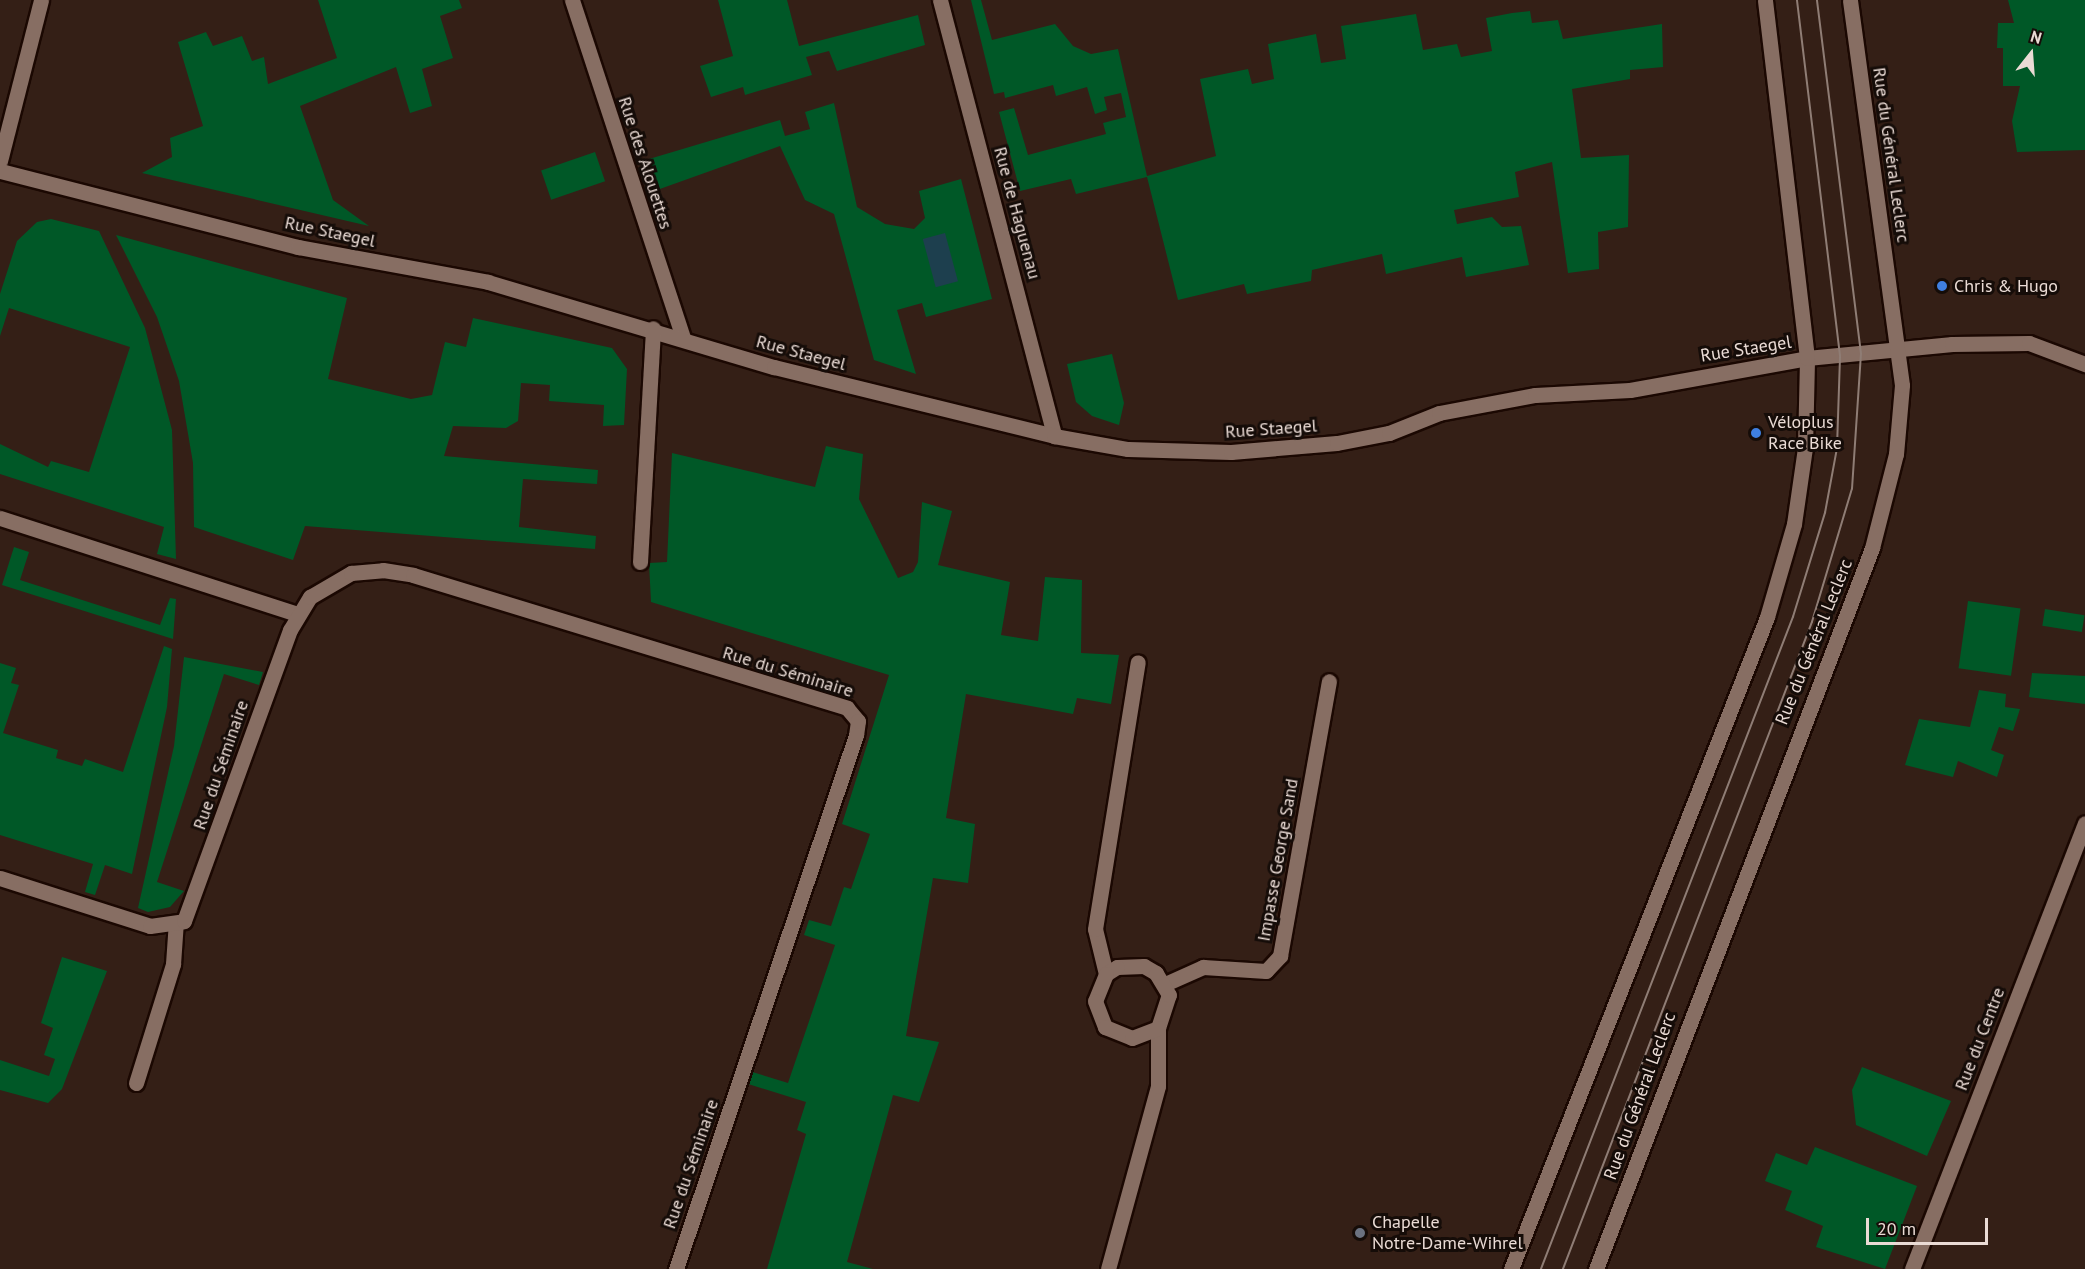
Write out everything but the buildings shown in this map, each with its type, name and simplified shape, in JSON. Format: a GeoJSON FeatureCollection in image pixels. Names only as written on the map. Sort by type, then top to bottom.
{"type":"FeatureCollection","features":[{"type":"Feature","properties":{"kind":"street"},"geometry":{"type":"LineString","coordinates":[[0,161],[41,0]]}},
{"type":"Feature","properties":{"kind":"street","name":"Rue des Alouettes"},"geometry":{"type":"LineString","coordinates":[[572,0],[683,338]]}},
{"type":"Feature","properties":{"kind":"street","name":"Rue de Haguenau"},"geometry":{"type":"LineString","coordinates":[[940,0],[1054,436]]}},
{"type":"Feature","properties":{"kind":"street"},"geometry":{"type":"LineString","coordinates":[[1511,1269],[1777,586],[1801,487],[1807,358],[1765,0]]}},
{"type":"Feature","properties":{"kind":"street","name":"Rue du Général Leclerc"},"geometry":{"type":"LineString","coordinates":[[1596,1269],[1881,524],[1901,420],[1898,349],[1850,0]]}},
{"type":"Feature","properties":{"kind":"street","name":"Rue Staegel"},"geometry":{"type":"LineString","coordinates":[[0,171],[298,247],[488,282],[653,328],[774,367],[1054,436],[1175,452],[1285,449],[1370,437],[1439,413],[1535,395],[1630,390],[1807,358],[1898,349],[2007,341],[2085,364]]}},
{"type":"Feature","properties":{"kind":"street"},"geometry":{"type":"LineString","coordinates":[[640,562],[653,328]]}},
{"type":"Feature","properties":{"kind":"street"},"geometry":{"type":"LineString","coordinates":[[0,518],[298,614]]}},
{"type":"Feature","properties":{"kind":"street","name":"Rue du Séminaire"},"geometry":{"type":"LineString","coordinates":[[176,925],[191,911],[298,614],[334,579],[366,570],[399,571],[855,713],[858,721],[852,750],[676,1269]]}},
{"type":"Feature","properties":{"kind":"street"},"geometry":{"type":"LineString","coordinates":[[1106,975],[1095,929],[1138,662]]}},
{"type":"Feature","properties":{"kind":"street","name":"Impasse George Sand"},"geometry":{"type":"LineString","coordinates":[[1165,984],[1203,968],[1266,971],[1280,956],[1329,681]]}},
{"type":"Feature","properties":{"kind":"street","name":"Rue du Centre"},"geometry":{"type":"LineString","coordinates":[[1912,1269],[2085,824]]}},
{"type":"Feature","properties":{"kind":"street"},"geometry":{"type":"LineString","coordinates":[[0,878],[150,926],[176,925],[173,964],[136,1083]]}},
{"type":"Feature","properties":{"kind":"street"},"geometry":{"type":"LineString","coordinates":[[1108,1269],[1158,1086],[1158,1028],[1169,1007],[1165,984],[1144,966],[1117,967],[1106,975],[1095,1001],[1105,1028],[1132,1038],[1158,1028]]}},
{"type":"Feature","properties":{"kind":"green space"},"geometry":{"type":"Polygon","coordinates":[[[318,0],[459,0],[462,8],[440,16],[453,58],[422,69],[432,106],[410,113],[396,67],[300,106],[333,200],[369,226],[142,173],[172,157],[170,138],[203,126],[178,42],[206,32],[213,46],[242,36],[252,61],[264,57],[268,84],[337,58],[318,0]]]}},
{"type":"Feature","properties":{"kind":"green space"},"geometry":{"type":"Polygon","coordinates":[[[718,0],[787,0],[799,46],[918,15],[925,45],[837,71],[829,51],[806,57],[812,75],[745,95],[743,87],[711,97],[700,66],[733,56],[718,0]]]}},
{"type":"Feature","properties":{"kind":"green space"},"geometry":{"type":"Polygon","coordinates":[[[971,0],[981,0],[992,40],[1055,24],[1073,46],[1091,54],[1118,49],[1147,176],[1216,156],[1200,79],[1248,69],[1252,84],[1274,79],[1268,44],[1316,34],[1321,63],[1346,59],[1341,26],[1416,14],[1423,50],[1457,44],[1461,57],[1492,51],[1486,18],[1512,13],[1530,11],[1532,23],[1558,20],[1563,39],[1662,24],[1663,67],[1630,70],[1630,79],[1572,89],[1581,158],[1629,155],[1628,227],[1598,232],[1599,269],[1568,273],[1552,162],[1515,172],[1519,197],[1454,210],[1457,224],[1492,217],[1502,227],[1521,226],[1529,265],[1466,277],[1462,257],[1386,274],[1382,254],[1312,270],[1311,281],[1247,294],[1244,284],[1178,300],[1147,177],[1076,194],[1071,179],[1020,191],[999,112],[1014,108],[1028,155],[1106,134],[1103,123],[1126,117],[1121,93],[1104,97],[1107,110],[1095,114],[1087,87],[1056,96],[1053,85],[1005,98],[1004,92],[994,94],[971,0]]]}},
{"type":"Feature","properties":{"kind":"green space"},"geometry":{"type":"Polygon","coordinates":[[[2008,0],[2085,0],[2085,150],[2017,152],[2012,121],[2020,86],[2003,86],[2003,48],[1997,48],[1998,23],[2014,23],[2008,0]]]}},
{"type":"Feature","properties":{"kind":"green space"},"geometry":{"type":"Polygon","coordinates":[[[834,103],[857,207],[885,224],[914,229],[925,218],[919,191],[961,179],[992,299],[926,317],[922,303],[897,310],[916,374],[874,360],[834,214],[805,200],[780,146],[657,190],[649,159],[780,120],[785,136],[810,129],[805,112],[834,103]]]}},
{"type":"Feature","properties":{"kind":"green space"},"geometry":{"type":"Polygon","coordinates":[[[595,152],[605,181],[551,200],[541,171],[595,152]]]}},
{"type":"Feature","properties":{"kind":"green space"},"geometry":{"type":"Polygon","coordinates":[[[51,219],[99,231],[145,328],[172,430],[176,559],[157,554],[164,527],[0,474],[0,444],[48,467],[51,461],[89,472],[130,347],[9,308],[0,336],[0,294],[17,241],[37,222],[51,219]]]}},
{"type":"Feature","properties":{"kind":"green space"},"geometry":{"type":"Polygon","coordinates":[[[116,235],[347,298],[328,379],[411,399],[432,395],[445,342],[466,347],[473,318],[612,348],[627,369],[624,425],[603,426],[604,405],[549,401],[550,385],[521,383],[518,421],[506,428],[453,426],[444,456],[598,470],[597,484],[523,479],[519,527],[596,536],[595,549],[305,526],[293,560],[194,527],[193,463],[179,381],[157,317],[116,235]]]}},
{"type":"Feature","properties":{"kind":"green space"},"geometry":{"type":"Polygon","coordinates":[[[1112,354],[1124,403],[1119,425],[1092,416],[1076,402],[1067,364],[1112,354]]]}},
{"type":"Feature","properties":{"kind":"green space"},"geometry":{"type":"Polygon","coordinates":[[[826,446],[863,454],[859,499],[898,578],[913,572],[918,562],[922,502],[952,511],[938,565],[1010,582],[1001,635],[1038,641],[1045,577],[1082,580],[1081,653],[1119,655],[1111,704],[1077,698],[1073,714],[966,694],[946,818],[975,824],[968,883],[933,878],[906,1036],[939,1042],[919,1102],[893,1095],[847,1262],[873,1269],[767,1269],[806,1134],[797,1130],[806,1102],[745,1083],[749,1071],[788,1083],[835,945],[804,935],[809,920],[831,926],[844,887],[851,889],[870,834],[842,824],[889,675],[651,602],[649,563],[667,562],[672,453],[815,487],[826,446]]]}},
{"type":"Feature","properties":{"kind":"green space"},"geometry":{"type":"Polygon","coordinates":[[[14,547],[29,552],[20,580],[160,625],[170,598],[176,599],[173,639],[2,585],[14,547]]]}},
{"type":"Feature","properties":{"kind":"green space"},"geometry":{"type":"Polygon","coordinates":[[[1968,601],[2020,608],[2011,676],[1959,668],[1968,601]]]}},
{"type":"Feature","properties":{"kind":"green space"},"geometry":{"type":"Polygon","coordinates":[[[2045,609],[2085,615],[2082,632],[2042,626],[2045,609]]]}},
{"type":"Feature","properties":{"kind":"green space"},"geometry":{"type":"Polygon","coordinates":[[[164,646],[172,649],[167,707],[132,874],[105,865],[95,895],[85,892],[93,864],[0,835],[0,663],[16,668],[11,683],[19,685],[3,733],[58,750],[56,758],[82,766],[85,759],[123,772],[164,646]]]}},
{"type":"Feature","properties":{"kind":"green space"},"geometry":{"type":"Polygon","coordinates":[[[184,657],[263,672],[259,685],[224,674],[157,882],[184,891],[170,907],[148,912],[138,908],[174,746],[184,657]]]}},
{"type":"Feature","properties":{"kind":"green space"},"geometry":{"type":"Polygon","coordinates":[[[2032,673],[2085,676],[2085,704],[2029,697],[2032,673]]]}},
{"type":"Feature","properties":{"kind":"green space"},"geometry":{"type":"Polygon","coordinates":[[[1979,690],[2006,694],[2005,707],[2020,709],[2013,731],[1999,727],[1991,750],[2004,755],[1997,777],[1958,761],[1953,777],[1905,765],[1919,719],[1970,727],[1979,690]]]}},
{"type":"Feature","properties":{"kind":"green space"},"geometry":{"type":"Polygon","coordinates":[[[62,957],[107,971],[62,1089],[48,1103],[0,1090],[0,1060],[49,1076],[55,1059],[44,1055],[53,1028],[41,1023],[62,957]]]}},
{"type":"Feature","properties":{"kind":"green space"},"geometry":{"type":"Polygon","coordinates":[[[1862,1067],[1951,1101],[1927,1156],[1856,1125],[1852,1090],[1862,1067]]]}},
{"type":"Feature","properties":{"kind":"green space"},"geometry":{"type":"Polygon","coordinates":[[[1815,1147],[1917,1186],[1885,1269],[1816,1247],[1823,1226],[1785,1210],[1792,1191],[1765,1181],[1776,1153],[1807,1165],[1815,1147]]]}},
{"type":"Feature","properties":{"kind":"water"},"geometry":{"type":"Polygon","coordinates":[[[945,233],[958,281],[936,287],[923,239],[945,233]]]}},
{"type":"Feature","properties":{"kind":"tram line"},"geometry":{"type":"LineString","coordinates":[[1541,1269],[1793,617],[1825,513],[1837,448],[1840,356],[1797,0]]}},
{"type":"Feature","properties":{"kind":"tram line"},"geometry":{"type":"LineString","coordinates":[[1563,1269],[1812,622],[1852,489],[1861,354],[1817,0]]}},
{"type":"Feature","properties":{"kind":"place","name":"Chris & Hugo"},"geometry":{"type":"Point","coordinates":[1942,286]}},
{"type":"Feature","properties":{"kind":"place","name":"Véloplus Race Bike"},"geometry":{"type":"Point","coordinates":[1756,433]}},
{"type":"Feature","properties":{"kind":"place","name":"Chapelle Notre-Dame-Wihrel"},"geometry":{"type":"Point","coordinates":[1360,1233]}}]}
